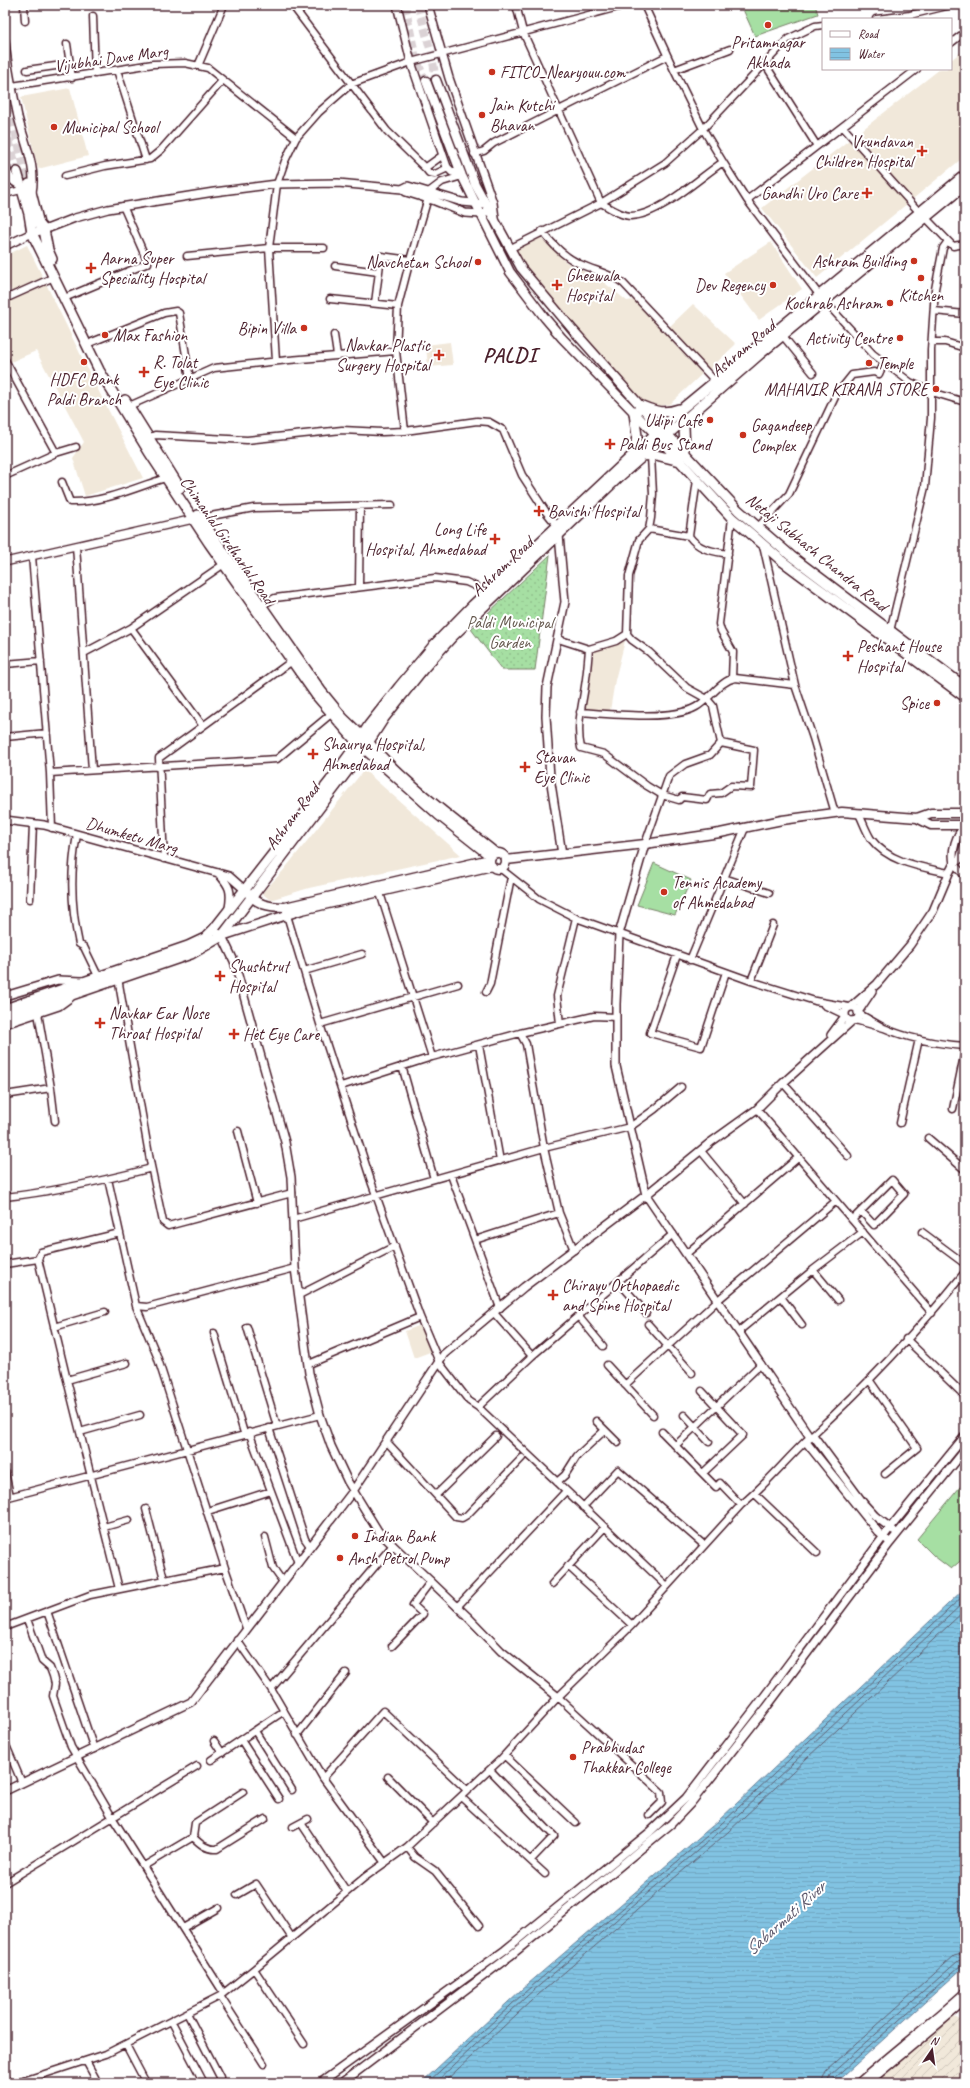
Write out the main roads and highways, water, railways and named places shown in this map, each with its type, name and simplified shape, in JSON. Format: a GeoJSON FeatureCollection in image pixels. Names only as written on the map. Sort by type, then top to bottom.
{"type":"FeatureCollection","features":[{"type":"Feature","properties":{"kind":"main road","name":"Netaji Subhash Chandra Road"},"geometry":{"type":"LineString","coordinates":[[436,80],[483,209],[495,218],[521,268],[556,311],[642,406],[661,434],[738,510],[791,556],[961,684],[965,697]]}},
{"type":"Feature","properties":{"kind":"main road"},"geometry":{"type":"LineString","coordinates":[[426,81],[462,175],[483,209],[510,272],[545,318],[634,413],[661,434]]}},
{"type":"Feature","properties":{"kind":"main road"},"geometry":{"type":"LineString","coordinates":[[17,172],[25,188]]}},
{"type":"Feature","properties":{"kind":"main road","name":"Ashram Road"},"geometry":{"type":"LineString","coordinates":[[923,216],[965,175]]}},
{"type":"Feature","properties":{"kind":"main road","name":"Ashram Road"},"geometry":{"type":"LineString","coordinates":[[62,994],[73,995],[118,978],[191,954],[222,936],[309,820],[434,645],[488,592],[642,455],[661,434],[715,381],[823,298],[923,216],[965,185]]}},
{"type":"Feature","properties":{"kind":"main road","name":"Chimanlal Girdharlal Road"},"geometry":{"type":"LineString","coordinates":[[25,188],[42,227],[48,250],[104,367],[224,564],[292,661],[332,714],[438,815],[492,859],[504,855],[506,860]]}},
{"type":"Feature","properties":{"kind":"main road","name":"Chimanlal Girdharlal Road"},"geometry":{"type":"LineString","coordinates":[[25,188],[32,233],[99,370],[165,478],[262,605],[321,691],[363,743]]}},
{"type":"Feature","properties":{"kind":"main road","name":"Ashram Road"},"geometry":{"type":"LineString","coordinates":[[687,410],[783,336],[823,298]]}},
{"type":"Feature","properties":{"kind":"main road"},"geometry":{"type":"LineString","coordinates":[[642,406],[657,412],[668,413],[687,410],[684,426],[683,457],[642,455],[637,436],[634,413],[642,406]]}},
{"type":"Feature","properties":{"kind":"main road","name":"Netaji Subhash Chandra Road"},"geometry":{"type":"LineString","coordinates":[[683,457],[697,480],[732,518],[763,544],[961,684]]}},
{"type":"Feature","properties":{"kind":"main road","name":"Ashram Road"},"geometry":{"type":"LineString","coordinates":[[62,994],[82,982],[188,946],[205,938],[246,891],[363,743],[438,652],[558,531]]}},
{"type":"Feature","properties":{"kind":"main road"},"geometry":{"type":"LineString","coordinates":[[492,859],[496,869],[505,865],[506,860],[645,844],[745,828],[782,820],[835,813],[916,818],[931,825],[965,826]]}},
{"type":"Feature","properties":{"kind":"main road"},"geometry":{"type":"LineString","coordinates":[[916,818],[931,813],[965,816]]}},
{"type":"Feature","properties":{"kind":"main road"},"geometry":{"type":"LineString","coordinates":[[246,891],[260,904],[286,911],[380,893],[492,859]]}},
{"type":"Feature","properties":{"kind":"main road"},"geometry":{"type":"LineString","coordinates":[[214,929],[222,936],[235,933],[286,911],[492,859]]}},
{"type":"Feature","properties":{"kind":"main road"},"geometry":{"type":"LineString","coordinates":[[5,1009],[62,994]]}},
{"type":"Feature","properties":{"kind":"main road"},"geometry":{"type":"LineString","coordinates":[[5,1018],[62,994]]}},
{"type":"Feature","properties":{"kind":"main road"},"geometry":{"type":"LineString","coordinates":[[859,2083],[899,2048],[926,2028],[965,1992]]}},
{"type":"Feature","properties":{"kind":"main road"},"geometry":{"type":"LineString","coordinates":[[866,2083],[965,2001]]}},
{"type":"Feature","properties":{"kind":"water","name":"Sabarmati River"},"geometry":{"type":"Polygon","coordinates":[[[965,1588],[965,1966],[835,2083],[421,2083],[521,1990],[718,1821],[965,1588]]]}},
{"type":"Feature","properties":{"kind":"tunnel"},"geometry":{"type":"LineString","coordinates":[[405,5],[416,59],[426,81]]}},
{"type":"Feature","properties":{"kind":"tunnel"},"geometry":{"type":"LineString","coordinates":[[418,5],[432,56],[436,80]]}},
{"type":"Feature","properties":{"kind":"tunnel"},"geometry":{"type":"LineString","coordinates":[[5,92],[29,184]]}},
{"type":"Feature","properties":{"kind":"tunnel"},"geometry":{"type":"LineString","coordinates":[[5,126],[17,172]]}},
{"type":"Feature","properties":{"kind":"place","name":"Pritamnagar Akhada"},"geometry":{"type":"Point","coordinates":[768,25]}},
{"type":"Feature","properties":{"kind":"place","name":"FITCO_Nearyouu.com"},"geometry":{"type":"Point","coordinates":[492,72]}},
{"type":"Feature","properties":{"kind":"place","name":"Jain Kutchi Bhavan"},"geometry":{"type":"Point","coordinates":[482,115]}},
{"type":"Feature","properties":{"kind":"place","name":"Municipal School"},"geometry":{"type":"Point","coordinates":[54,127]}},
{"type":"Feature","properties":{"kind":"place","name":"Vrundavan Children Hospital"},"geometry":{"type":"Point","coordinates":[922,151]}},
{"type":"Feature","properties":{"kind":"place","name":"Gandhi Uro Care"},"geometry":{"type":"Point","coordinates":[867,193]}},
{"type":"Feature","properties":{"kind":"place","name":"Ashram Building"},"geometry":{"type":"Point","coordinates":[914,261]}},
{"type":"Feature","properties":{"kind":"place","name":"Navchetan School"},"geometry":{"type":"Point","coordinates":[478,262]}},
{"type":"Feature","properties":{"kind":"place","name":"Aarna Super Speciality Hospital"},"geometry":{"type":"Point","coordinates":[91,268]}},
{"type":"Feature","properties":{"kind":"place","name":"Kitchen"},"geometry":{"type":"Point","coordinates":[921,278]}},
{"type":"Feature","properties":{"kind":"place","name":"Gheewala Hospital"},"geometry":{"type":"Point","coordinates":[557,285]}},
{"type":"Feature","properties":{"kind":"place","name":"Dev Regency"},"geometry":{"type":"Point","coordinates":[773,285]}},
{"type":"Feature","properties":{"kind":"place","name":"Kochrab Ashram"},"geometry":{"type":"Point","coordinates":[890,303]}},
{"type":"Feature","properties":{"kind":"place","name":"Bipin Villa"},"geometry":{"type":"Point","coordinates":[304,328]}},
{"type":"Feature","properties":{"kind":"place","name":"Max Fashion"},"geometry":{"type":"Point","coordinates":[105,335]}},
{"type":"Feature","properties":{"kind":"place","name":"Activity Centre"},"geometry":{"type":"Point","coordinates":[900,338]}},
{"type":"Feature","properties":{"kind":"place","name":"Navkar Plastic Surgery Hospital"},"geometry":{"type":"Point","coordinates":[439,355]}},
{"type":"Feature","properties":{"kind":"place","name":"HDFC Bank Paldi Branch"},"geometry":{"type":"Point","coordinates":[84,362]}},
{"type":"Feature","properties":{"kind":"place","name":"Temple"},"geometry":{"type":"Point","coordinates":[869,363]}},
{"type":"Feature","properties":{"kind":"place","name":"R. Tolat Eye Clinic"},"geometry":{"type":"Point","coordinates":[144,372]}},
{"type":"Feature","properties":{"kind":"place","name":"MAHAVIR KIRANA STORE"},"geometry":{"type":"Point","coordinates":[936,389]}},
{"type":"Feature","properties":{"kind":"place","name":"Udipi Cafe"},"geometry":{"type":"Point","coordinates":[710,420]}},
{"type":"Feature","properties":{"kind":"place","name":"Gagandeep Complex"},"geometry":{"type":"Point","coordinates":[743,435]}},
{"type":"Feature","properties":{"kind":"place","name":"Paldi Bus Stand"},"geometry":{"type":"Point","coordinates":[610,444]}},
{"type":"Feature","properties":{"kind":"place","name":"Bavishi Hospital"},"geometry":{"type":"Point","coordinates":[539,511]}},
{"type":"Feature","properties":{"kind":"place","name":"Long Life Hospital, Ahmedabad"},"geometry":{"type":"Point","coordinates":[495,539]}},
{"type":"Feature","properties":{"kind":"place","name":"Peshant House Hospital"},"geometry":{"type":"Point","coordinates":[848,656]}},
{"type":"Feature","properties":{"kind":"place","name":"Spice"},"geometry":{"type":"Point","coordinates":[937,703]}},
{"type":"Feature","properties":{"kind":"place","name":"Shaurya Hospital, Ahmedabad"},"geometry":{"type":"Point","coordinates":[313,754]}},
{"type":"Feature","properties":{"kind":"place","name":"Stavan Eye Clinic"},"geometry":{"type":"Point","coordinates":[525,767]}},
{"type":"Feature","properties":{"kind":"place","name":"Tennis Academy of Ahmedabad"},"geometry":{"type":"Point","coordinates":[664,892]}},
{"type":"Feature","properties":{"kind":"place","name":"Shushtrut Hospital"},"geometry":{"type":"Point","coordinates":[220,976]}},
{"type":"Feature","properties":{"kind":"place","name":"Navkar Ear Nose Throat Hospital"},"geometry":{"type":"Point","coordinates":[100,1023]}},
{"type":"Feature","properties":{"kind":"place","name":"Het Eye Care"},"geometry":{"type":"Point","coordinates":[234,1034]}},
{"type":"Feature","properties":{"kind":"place","name":"Chirayu Orthopaedic and Spine Hospital"},"geometry":{"type":"Point","coordinates":[553,1295]}},
{"type":"Feature","properties":{"kind":"place","name":"Indian Bank"},"geometry":{"type":"Point","coordinates":[355,1536]}},
{"type":"Feature","properties":{"kind":"place","name":"Ansh Petrol Pump"},"geometry":{"type":"Point","coordinates":[340,1558]}},
{"type":"Feature","properties":{"kind":"place","name":"Prabhudas Thakkar College"},"geometry":{"type":"Point","coordinates":[573,1757]}},
{"type":"Feature","properties":{"kind":"district","name":"PALDI"},"geometry":{"type":"Point","coordinates":[510,355]}},
{"type":"Feature","properties":{"kind":"park label","name":"Paldi Municipal Garden"},"geometry":{"type":"Point","coordinates":[510,632]}}]}
